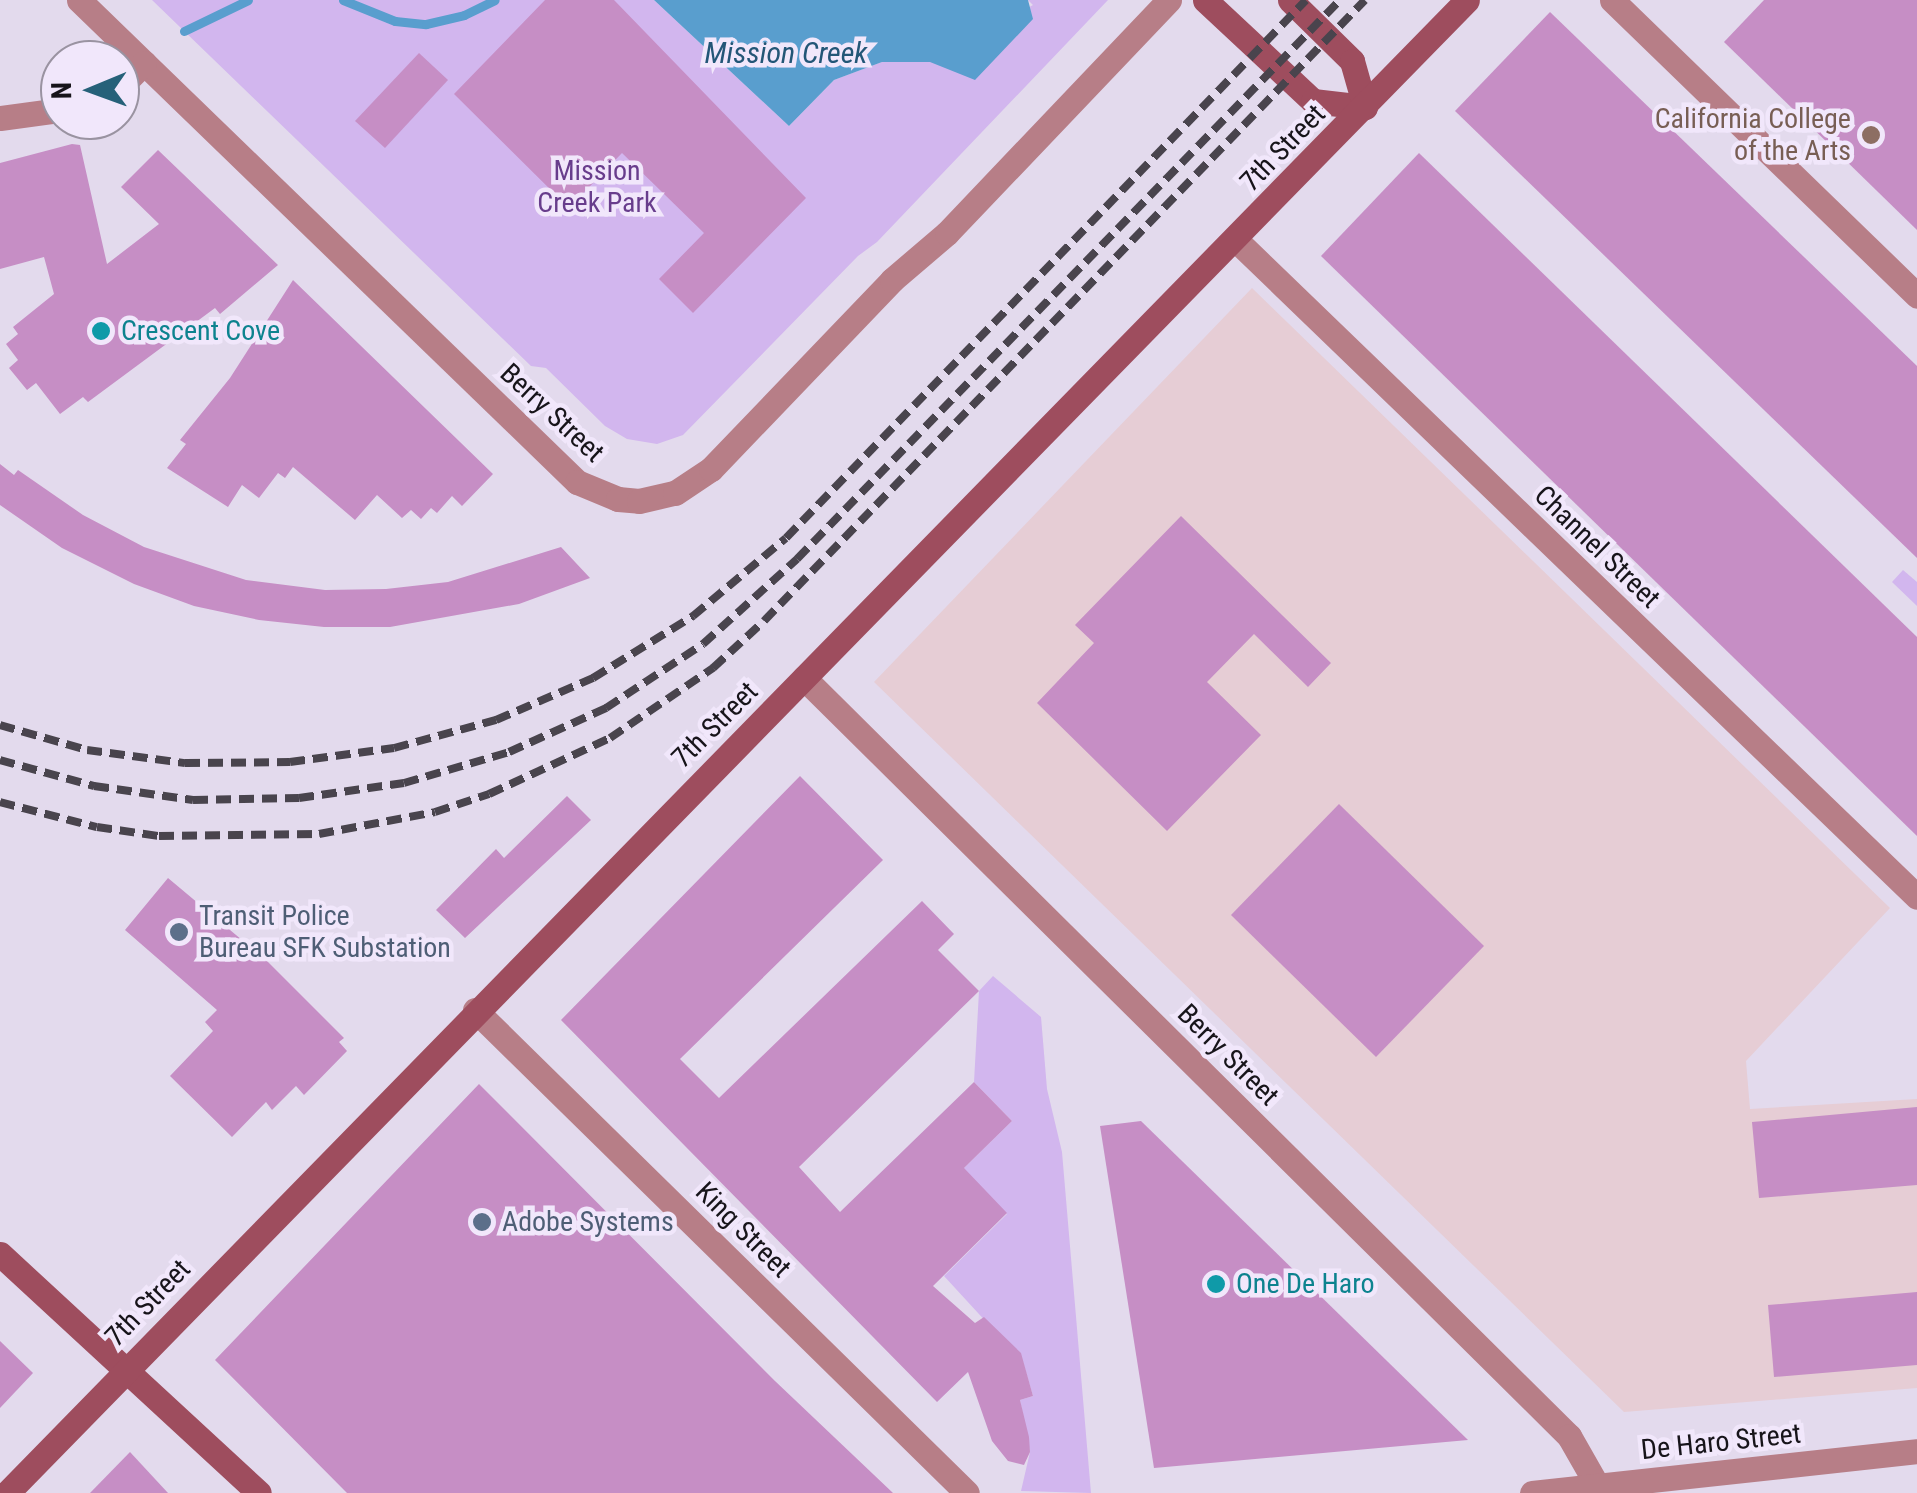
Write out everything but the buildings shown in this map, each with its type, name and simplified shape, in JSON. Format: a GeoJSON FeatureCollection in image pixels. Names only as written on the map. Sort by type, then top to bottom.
{"type":"FeatureCollection","features":[{"type":"Feature","properties":{"kind":"main road"},"geometry":{"type":"LineString","coordinates":[[1206,0],[1313,101],[1366,107],[1352,61],[1290,0]]}},
{"type":"Feature","properties":{"kind":"main road","name":"7th Street"},"geometry":{"type":"LineString","coordinates":[[7,1493],[475,1010],[1236,240],[1467,0]]}},
{"type":"Feature","properties":{"kind":"main road"},"geometry":{"type":"LineString","coordinates":[[0,1254],[123,1372],[168,1407],[259,1493]]}},
{"type":"Feature","properties":{"kind":"street","name":"Berry Street"},"geometry":{"type":"LineString","coordinates":[[80,0],[578,482],[618,499],[639,502],[675,493],[712,468],[892,280],[947,233],[1168,0]]}},
{"type":"Feature","properties":{"kind":"street"},"geometry":{"type":"LineString","coordinates":[[1612,0],[1917,296]]}},
{"type":"Feature","properties":{"kind":"street"},"geometry":{"type":"LineString","coordinates":[[140,66],[144,62]]}},
{"type":"Feature","properties":{"kind":"street"},"geometry":{"type":"LineString","coordinates":[[0,118],[40,113]]}},
{"type":"Feature","properties":{"kind":"street","name":"Channel Street"},"geometry":{"type":"LineString","coordinates":[[1236,240],[1917,898]]}},
{"type":"Feature","properties":{"kind":"street","name":"Berry Street"},"geometry":{"type":"LineString","coordinates":[[804,678],[1569,1436],[1596,1485]]}},
{"type":"Feature","properties":{"kind":"street","name":"King Street"},"geometry":{"type":"LineString","coordinates":[[475,1010],[967,1493]]}},
{"type":"Feature","properties":{"kind":"street","name":"De Haro Street"},"geometry":{"type":"LineString","coordinates":[[1532,1493],[1596,1485],[1739,1482],[1917,1452]]}},
{"type":"Feature","properties":{"kind":"shaded area"},"geometry":{"type":"Polygon","coordinates":[[[1252,288],[1890,908],[1746,1061],[1750,1109],[1917,1099],[1917,1388],[1624,1412],[874,682],[1252,288]]]}},
{"type":"Feature","properties":{"kind":"green space","name":"Mission Creek Park"},"geometry":{"type":"Polygon","coordinates":[[[152,0],[654,0],[789,126],[834,80],[882,62],[930,62],[1033,5],[1028,0],[1108,0],[877,242],[858,256],[683,435],[657,444],[627,439],[605,426],[546,368],[531,366],[152,0]]]}},
{"type":"Feature","properties":{"kind":"green space"},"geometry":{"type":"Polygon","coordinates":[[[1903,570],[1917,582],[1917,606],[1892,582],[1903,570]]]}},
{"type":"Feature","properties":{"kind":"green space"},"geometry":{"type":"Polygon","coordinates":[[[993,976],[1041,1017],[1047,1089],[1062,1152],[1091,1493],[1021,1491],[1030,1452],[1020,1400],[1033,1396],[1023,1362],[944,1276],[1007,1214],[963,1169],[1012,1121],[974,1082],[979,991],[993,976]]]}},
{"type":"Feature","properties":{"kind":"water","name":"Mission Creek"},"geometry":{"type":"Polygon","coordinates":[[[654,0],[1028,0],[1033,19],[975,80],[930,62],[882,62],[834,80],[789,126],[654,0]]]}},
{"type":"Feature","properties":{"kind":"waterway"},"geometry":{"type":"LineString","coordinates":[[184,31],[248,0]]}},
{"type":"Feature","properties":{"kind":"waterway"},"geometry":{"type":"LineString","coordinates":[[343,0],[395,21],[426,24],[464,15],[495,0]]}},
{"type":"Feature","properties":{"kind":"railway"},"geometry":{"type":"LineString","coordinates":[[0,725],[87,750],[185,763],[290,762],[394,748],[496,720],[593,678],[693,616],[786,538],[1306,0]]}},
{"type":"Feature","properties":{"kind":"railway"},"geometry":{"type":"LineString","coordinates":[[0,760],[94,786],[193,800],[299,798],[404,783],[509,752],[606,708],[703,644],[797,559],[1340,0]]}},
{"type":"Feature","properties":{"kind":"railway"},"geometry":{"type":"LineString","coordinates":[[0,802],[97,827],[159,836],[319,834],[435,812],[489,794],[610,738],[713,668],[764,621],[1365,0]]}},
{"type":"Feature","properties":{"kind":"place","name":"California College of the Arts"},"geometry":{"type":"Point","coordinates":[1871,135]}},
{"type":"Feature","properties":{"kind":"place","name":"Crescent Cove"},"geometry":{"type":"Point","coordinates":[101,331]}},
{"type":"Feature","properties":{"kind":"place","name":"Transit Police Bureau SFK Substation"},"geometry":{"type":"Point","coordinates":[179,932]}},
{"type":"Feature","properties":{"kind":"place","name":"Adobe Systems"},"geometry":{"type":"Point","coordinates":[482,1222]}},
{"type":"Feature","properties":{"kind":"place","name":"One De Haro"},"geometry":{"type":"Point","coordinates":[1216,1284]}}]}
